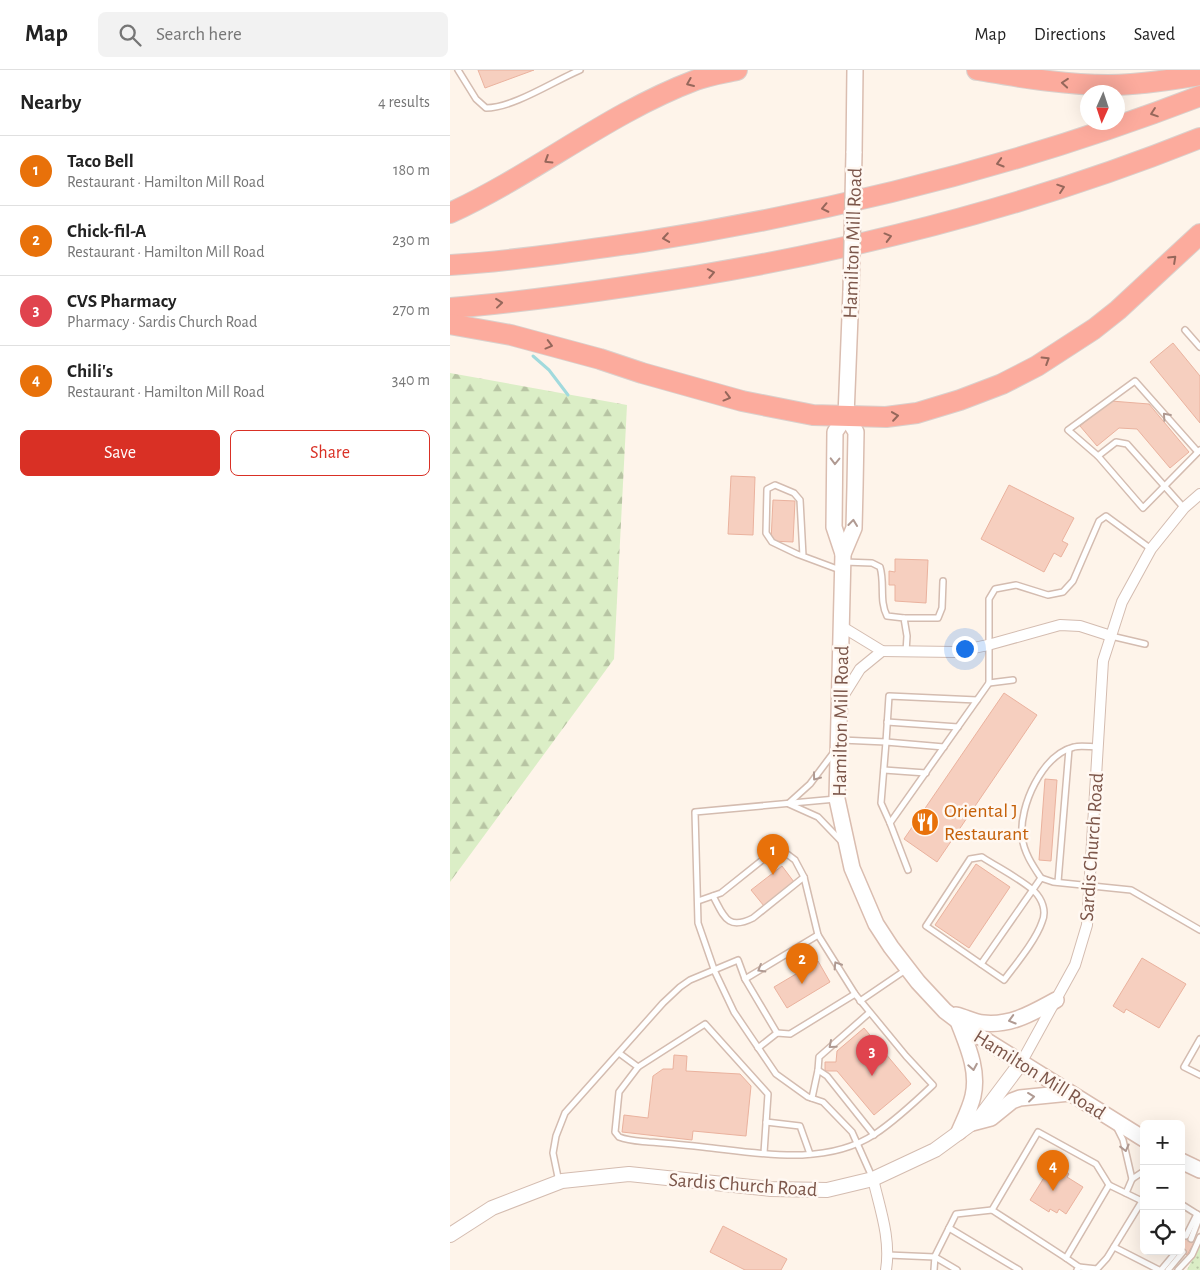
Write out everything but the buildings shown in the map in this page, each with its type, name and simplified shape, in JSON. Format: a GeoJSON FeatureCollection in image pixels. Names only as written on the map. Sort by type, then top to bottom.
{"type":"FeatureCollection","features":[{"type":"Feature","properties":{"kind":"highway"},"geometry":{"type":"LineString","coordinates":[[450,213],[516,179],[636,107],[697,80],[737,70]]}},
{"type":"Feature","properties":{"kind":"highway"},"geometry":{"type":"LineString","coordinates":[[977,70],[1065,83],[1109,85],[1147,82],[1200,74]]}},
{"type":"Feature","properties":{"kind":"highway"},"geometry":{"type":"LineString","coordinates":[[450,265],[579,251],[696,233],[831,206],[928,183],[1028,154],[1101,132],[1200,96]]}},
{"type":"Feature","properties":{"kind":"highway"},"geometry":{"type":"LineString","coordinates":[[450,308],[537,299],[686,278],[875,241],[1040,195],[1200,138]]}},
{"type":"Feature","properties":{"kind":"highway"},"geometry":{"type":"LineString","coordinates":[[450,324],[511,335],[742,401],[813,415],[886,417],[917,413],[960,400],[1002,384],[1037,366],[1094,329],[1118,310],[1200,234]]}},
{"type":"Feature","properties":{"kind":"main road","name":"Hamilton Mill Road"},"geometry":{"type":"LineString","coordinates":[[843,562],[834,527],[835,432],[846,416],[851,291],[855,70]]}},
{"type":"Feature","properties":{"kind":"main road","name":"Hamilton Mill Road"},"geometry":{"type":"LineString","coordinates":[[846,416],[856,432],[854,528],[843,562],[837,799],[852,868],[876,924],[891,947],[946,1011],[1021,1063],[1140,1136]]}},
{"type":"Feature","properties":{"kind":"main road"},"geometry":{"type":"LineString","coordinates":[[946,1011],[981,1023],[1002,1023],[1027,1016],[1056,1000]]}},
{"type":"Feature","properties":{"kind":"main road"},"geometry":{"type":"LineString","coordinates":[[958,1021],[973,1062],[975,1080],[974,1095],[959,1132]]}},
{"type":"Feature","properties":{"kind":"main road"},"geometry":{"type":"LineString","coordinates":[[972,1123],[991,1118],[1012,1101],[1020,1098],[1070,1093]]}},
{"type":"Feature","properties":{"kind":"main road"},"geometry":{"type":"LineString","coordinates":[[1185,1163],[1200,1170]]}},
{"type":"Feature","properties":{"kind":"street","name":"Sardis Church Road"},"geometry":{"type":"LineString","coordinates":[[450,1235],[492,1208],[559,1182],[629,1174],[771,1189],[827,1190],[873,1179],[935,1150],[982,1115],[1021,1063],[1075,965],[1087,925],[1103,661],[1122,602],[1151,549],[1184,508],[1200,494]]}},
{"type":"Feature","properties":{"kind":"street"},"geometry":{"type":"LineString","coordinates":[[841,626],[882,651],[906,652],[955,652],[1060,625],[1080,626],[1111,636]]}},
{"type":"Feature","properties":{"kind":"street"},"geometry":{"type":"LineString","coordinates":[[840,701],[860,669],[882,651]]}},
{"type":"Feature","properties":{"kind":"street"},"geometry":{"type":"LineString","coordinates":[[873,1179],[886,1234],[888,1255],[886,1270]]}},
{"type":"Feature","properties":{"kind":"lane"},"geometry":{"type":"LineString","coordinates":[[458,70],[476,99],[486,108],[496,108],[580,70]]}},
{"type":"Feature","properties":{"kind":"lane"},"geometry":{"type":"LineString","coordinates":[[1185,330],[1200,347]]}},
{"type":"Feature","properties":{"kind":"lane"},"geometry":{"type":"LineString","coordinates":[[1135,381],[1199,451],[1143,508],[1098,456],[1068,430],[1135,381]]}},
{"type":"Feature","properties":{"kind":"lane"},"geometry":{"type":"LineString","coordinates":[[1098,456],[1116,442],[1127,444],[1184,508]]}},
{"type":"Feature","properties":{"kind":"lane"},"geometry":{"type":"LineString","coordinates":[[803,556],[800,500],[794,493],[775,485],[767,489],[766,533],[772,542],[803,556],[843,562],[872,563],[880,567],[883,576],[883,609],[887,616],[938,618],[942,608],[943,582]]}},
{"type":"Feature","properties":{"kind":"lane"},"geometry":{"type":"LineString","coordinates":[[890,823],[989,683],[989,599],[996,588],[1016,585],[1048,595],[1063,592],[1073,581],[1100,520],[1106,516],[1151,549]]}},
{"type":"Feature","properties":{"kind":"lane"},"geometry":{"type":"LineString","coordinates":[[904,618],[907,636],[906,652]]}},
{"type":"Feature","properties":{"kind":"lane"},"geometry":{"type":"LineString","coordinates":[[1111,636],[1145,644]]}},
{"type":"Feature","properties":{"kind":"lane"},"geometry":{"type":"LineString","coordinates":[[989,683],[1013,680]]}},
{"type":"Feature","properties":{"kind":"lane"},"geometry":{"type":"LineString","coordinates":[[908,870],[881,804],[889,696],[977,700]]}},
{"type":"Feature","properties":{"kind":"lane"},"geometry":{"type":"LineString","coordinates":[[887,722],[958,727]]}},
{"type":"Feature","properties":{"kind":"lane"},"geometry":{"type":"LineString","coordinates":[[789,804],[810,784],[838,744],[886,742],[944,747]]}},
{"type":"Feature","properties":{"kind":"lane"},"geometry":{"type":"LineString","coordinates":[[1097,747],[1074,746],[1059,755],[1043,770],[1028,798],[1022,820],[1023,839],[1029,860],[1041,878],[1058,882],[1132,890],[1200,930]]}},
{"type":"Feature","properties":{"kind":"lane"},"geometry":{"type":"LineString","coordinates":[[1058,882],[1069,749]]}},
{"type":"Feature","properties":{"kind":"lane"},"geometry":{"type":"LineString","coordinates":[[884,770],[926,773]]}},
{"type":"Feature","properties":{"kind":"lane"},"geometry":{"type":"LineString","coordinates":[[837,799],[695,812],[698,923],[714,970],[734,1012],[758,1048],[776,1074],[808,1097],[823,1102],[852,1132],[873,1179]]}},
{"type":"Feature","properties":{"kind":"lane"},"geometry":{"type":"LineString","coordinates":[[789,804],[818,817],[847,848]]}},
{"type":"Feature","properties":{"kind":"lane"},"geometry":{"type":"LineString","coordinates":[[698,901],[721,893],[771,853],[783,851],[796,860],[804,876],[818,935],[869,1013],[933,1085],[896,1119],[874,1135],[857,1144],[832,1152],[810,1154],[764,1153],[619,1137],[614,1132],[619,1092],[638,1068],[705,1024],[768,1094],[764,1153]]}},
{"type":"Feature","properties":{"kind":"lane"},"geometry":{"type":"LineString","coordinates":[[982,857],[1033,890],[1042,900],[1044,909],[1043,921],[1004,980],[926,926],[970,859],[982,857]]}},
{"type":"Feature","properties":{"kind":"lane"},"geometry":{"type":"LineString","coordinates":[[713,896],[728,921],[734,924],[743,923],[759,913],[804,876]]}},
{"type":"Feature","properties":{"kind":"lane"},"geometry":{"type":"LineString","coordinates":[[981,964],[1041,878]]}},
{"type":"Feature","properties":{"kind":"lane"},"geometry":{"type":"LineString","coordinates":[[745,978],[818,935]]}},
{"type":"Feature","properties":{"kind":"lane"},"geometry":{"type":"LineString","coordinates":[[559,1182],[553,1153],[560,1125],[566,1113],[663,1003],[690,980],[738,960],[745,978],[777,1033]]}},
{"type":"Feature","properties":{"kind":"lane"},"geometry":{"type":"LineString","coordinates":[[860,1001],[908,969]]}},
{"type":"Feature","properties":{"kind":"lane"},"geometry":{"type":"LineString","coordinates":[[758,1048],[777,1033],[790,1034],[855,994]]}},
{"type":"Feature","properties":{"kind":"lane"},"geometry":{"type":"LineString","coordinates":[[812,1098],[819,1057],[869,1013]]}},
{"type":"Feature","properties":{"kind":"lane"},"geometry":{"type":"LineString","coordinates":[[1200,1039],[1184,1066],[1200,1075]]}},
{"type":"Feature","properties":{"kind":"lane"},"geometry":{"type":"LineString","coordinates":[[619,1053],[638,1068]]}},
{"type":"Feature","properties":{"kind":"lane"},"geometry":{"type":"LineString","coordinates":[[818,1070],[827,1076],[874,1135]]}},
{"type":"Feature","properties":{"kind":"lane"},"geometry":{"type":"LineString","coordinates":[[1112,1119],[1123,1140],[1132,1179]]}},
{"type":"Feature","properties":{"kind":"lane"},"geometry":{"type":"LineString","coordinates":[[766,1122],[800,1126],[810,1154]]}},
{"type":"Feature","properties":{"kind":"lane"},"geometry":{"type":"LineString","coordinates":[[992,1210],[1038,1132],[1096,1164],[1109,1185],[1140,1199]]}},
{"type":"Feature","properties":{"kind":"lane"},"geometry":{"type":"LineString","coordinates":[[1126,1193],[1132,1179],[1140,1174]]}},
{"type":"Feature","properties":{"kind":"lane"},"geometry":{"type":"LineString","coordinates":[[1066,1258],[1109,1185]]}},
{"type":"Feature","properties":{"kind":"lane"},"geometry":{"type":"LineString","coordinates":[[934,1270],[935,1257],[956,1214],[992,1210],[1066,1258],[1078,1269],[1097,1269],[1107,1258],[1140,1205]]}},
{"type":"Feature","properties":{"kind":"lane"},"geometry":{"type":"LineString","coordinates":[[1185,1206],[1199,1215],[1189,1238]]}},
{"type":"Feature","properties":{"kind":"lane"},"geometry":{"type":"LineString","coordinates":[[949,1228],[1020,1270]]}},
{"type":"Feature","properties":{"kind":"lane"},"geometry":{"type":"LineString","coordinates":[[1178,1270],[1192,1254],[1200,1238]]}},
{"type":"Feature","properties":{"kind":"lane"},"geometry":{"type":"LineString","coordinates":[[1114,1247],[1160,1270],[1177,1255]]}},
{"type":"Feature","properties":{"kind":"lane"},"geometry":{"type":"LineString","coordinates":[[888,1255],[935,1257],[957,1270]]}},
{"type":"Feature","properties":{"kind":"lane"},"geometry":{"type":"LineString","coordinates":[[1168,1270],[1178,1255]]}},
{"type":"Feature","properties":{"kind":"green space"},"geometry":{"type":"Polygon","coordinates":[[[450,373],[627,405],[614,659],[450,882],[450,373]]]}},
{"type":"Feature","properties":{"kind":"green space"},"geometry":{"type":"Polygon","coordinates":[[[1199,1247],[1200,1270],[1187,1270],[1199,1247]]]}},
{"type":"Feature","properties":{"kind":"waterway"},"geometry":{"type":"LineString","coordinates":[[533,356],[549,370],[568,395]]}},
{"type":"Feature","properties":{"kind":"place","name":"Oriental J Restaurant"},"geometry":{"type":"Point","coordinates":[925,822]}},
{"type":"Feature","properties":{"kind":"place","name":"Taco Bell"},"geometry":{"type":"Point","coordinates":[773,875]}},
{"type":"Feature","properties":{"kind":"place","name":"Chick-fil-A"},"geometry":{"type":"Point","coordinates":[802,984]}},
{"type":"Feature","properties":{"kind":"place","name":"CVS Pharmacy"},"geometry":{"type":"Point","coordinates":[872,1076]}},
{"type":"Feature","properties":{"kind":"place","name":"Chili's"},"geometry":{"type":"Point","coordinates":[1053,1191]}}]}
